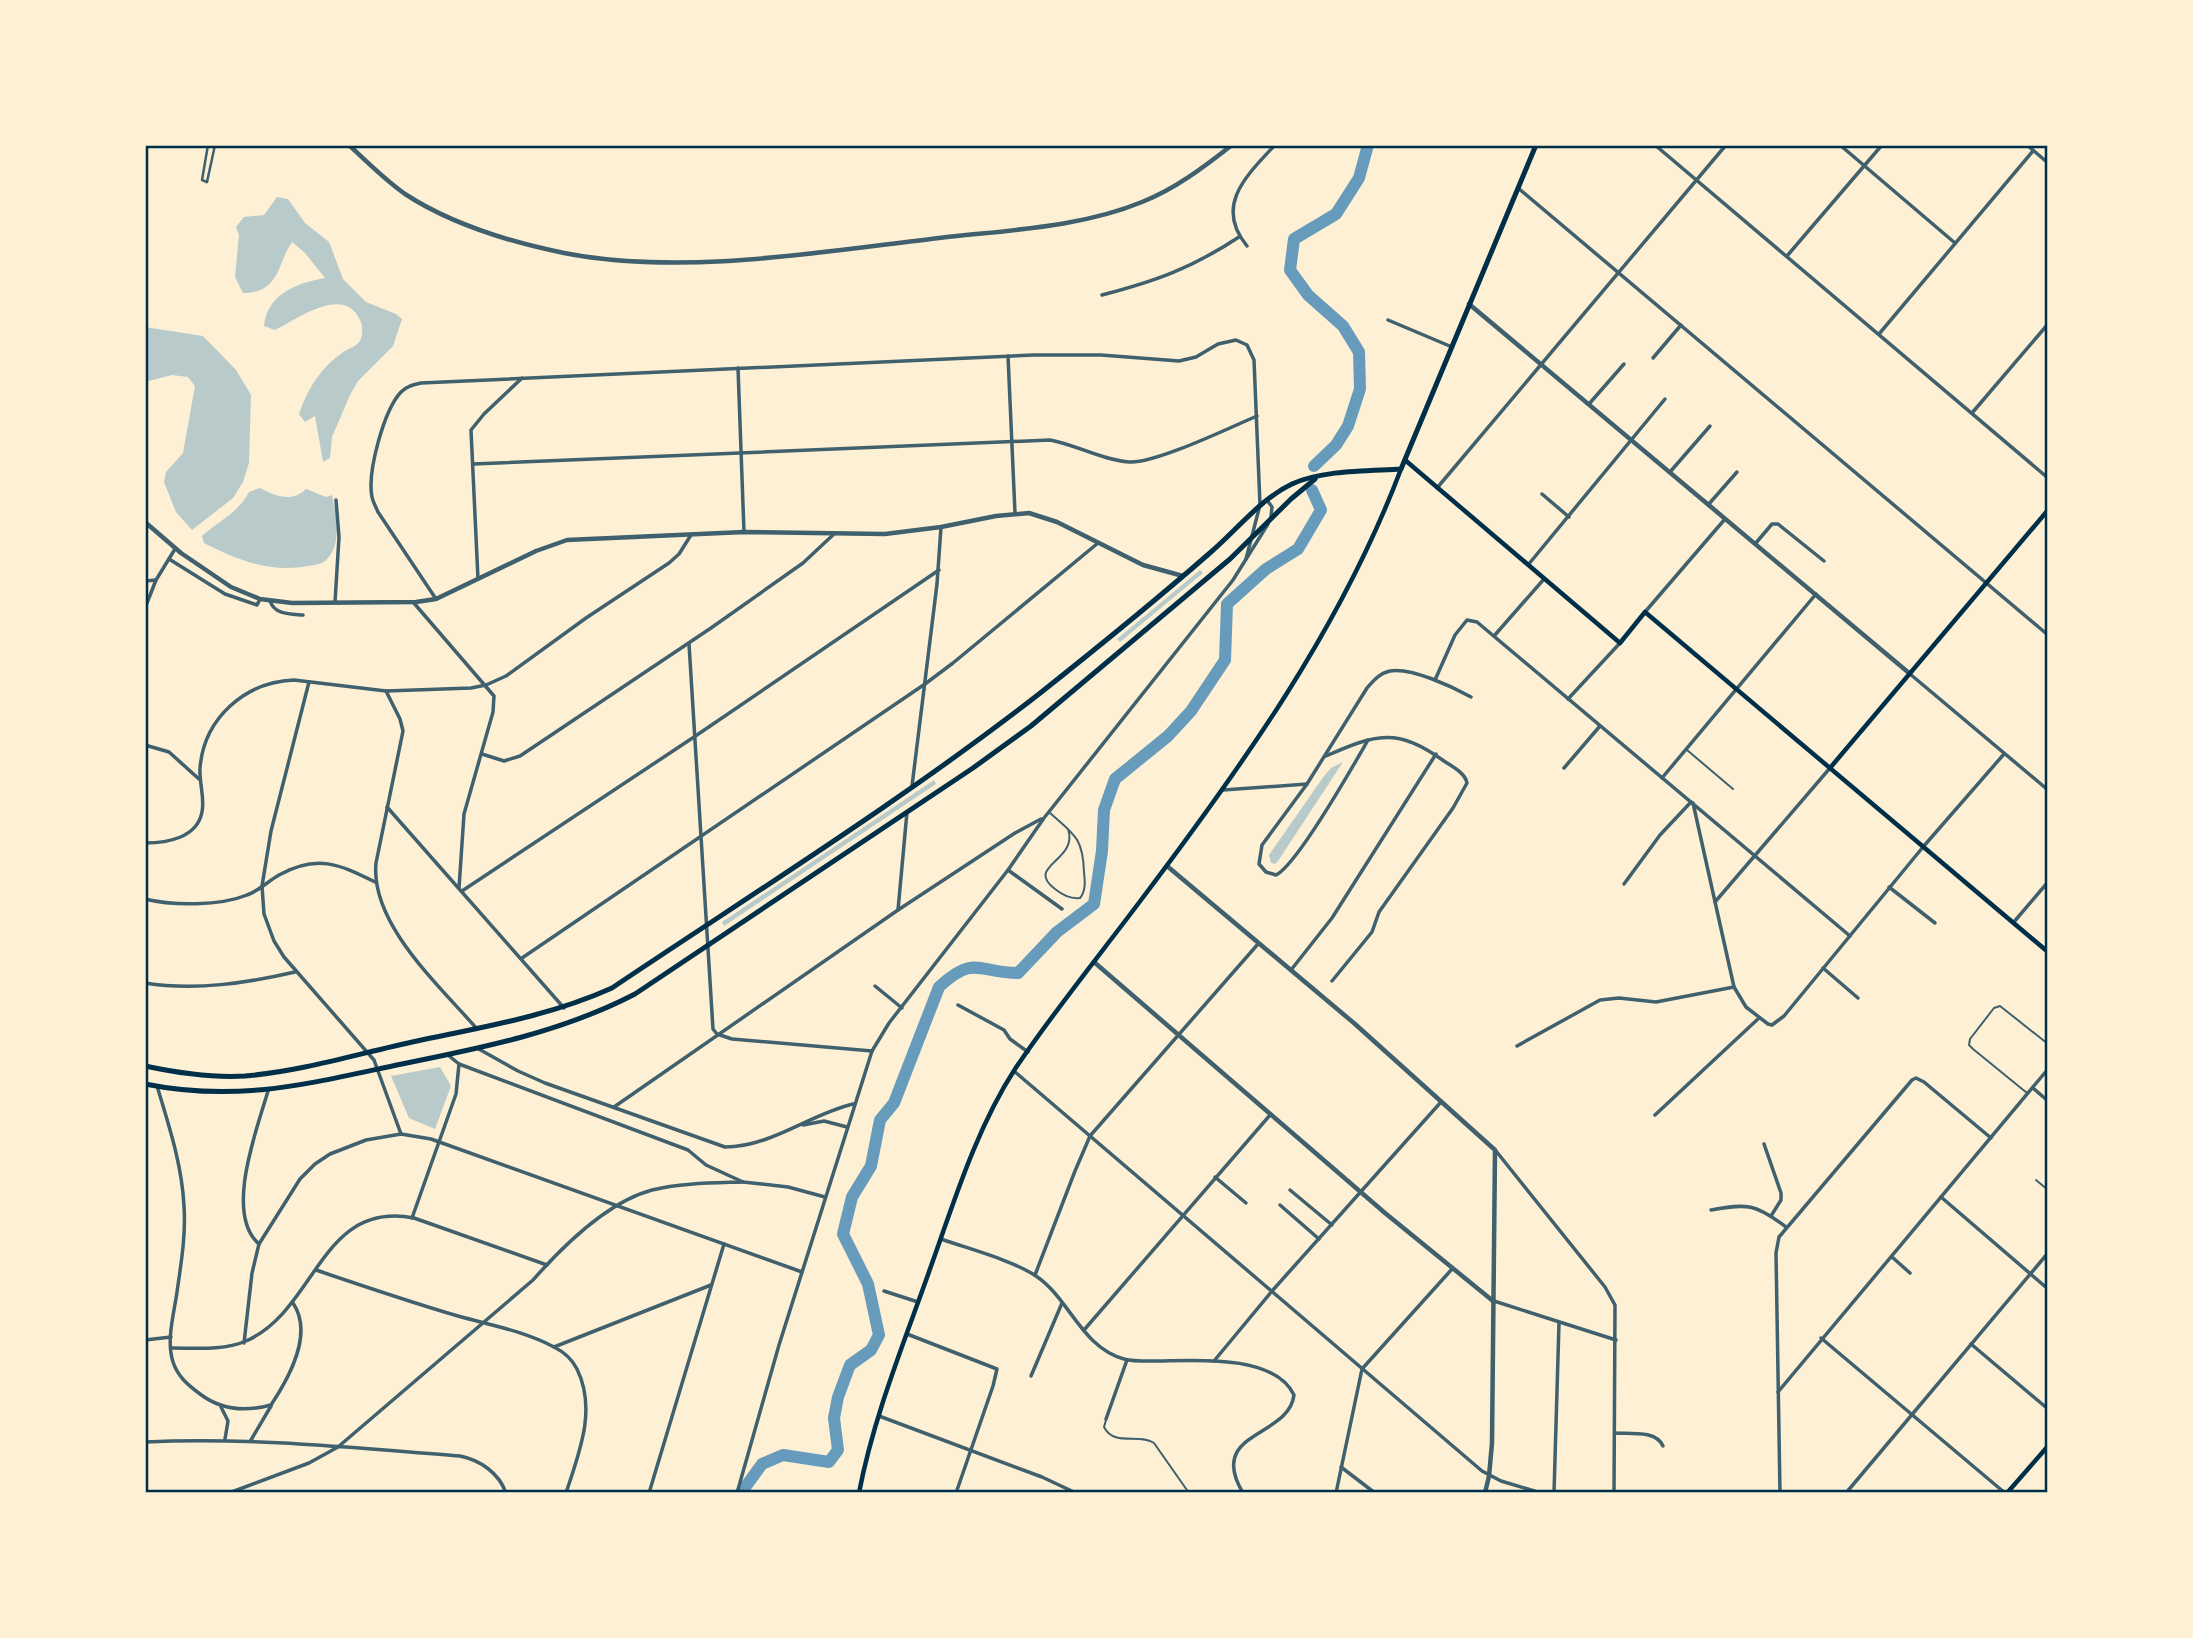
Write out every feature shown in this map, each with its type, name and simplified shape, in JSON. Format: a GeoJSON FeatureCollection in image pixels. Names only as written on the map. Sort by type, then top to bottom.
{"type":"FeatureCollection","features":[{"type":"Feature","properties":{"kind":"main road"},"geometry":{"type":"LineString","coordinates":[[859,1493],[878,1416],[941,1239],[970,1162],[1014,1071],[1223,790],[1293,684],[1334,615],[1363,560],[1536,145]]}},
{"type":"Feature","properties":{"kind":"main road"},"geometry":{"type":"LineString","coordinates":[[1405,460],[1620,643],[1645,612],[2048,952]]}},
{"type":"Feature","properties":{"kind":"main road"},"geometry":{"type":"LineString","coordinates":[[145,1066],[209,1076],[245,1076],[300,1068],[564,1008],[612,988],[963,752],[1182,576],[1267,500],[1290,485],[1318,477],[1401,469]]}},
{"type":"Feature","properties":{"kind":"main road"},"geometry":{"type":"LineString","coordinates":[[145,1084],[200,1092],[268,1091],[448,1055],[545,1031],[601,1012],[635,994],[974,768],[1055,706],[1252,538],[1291,499],[1318,477]]}},
{"type":"Feature","properties":{"kind":"main road"},"geometry":{"type":"LineString","coordinates":[[1830,768],[2048,510]]}},
{"type":"Feature","properties":{"kind":"main road"},"geometry":{"type":"LineString","coordinates":[[2006,1493],[2048,1446]]}},
{"type":"Feature","properties":{"kind":"street"},"geometry":{"type":"LineString","coordinates":[[208,145],[202,180],[207,182],[215,145]]}},
{"type":"Feature","properties":{"kind":"street"},"geometry":{"type":"LineString","coordinates":[[349,145],[405,193],[459,221],[501,237],[561,252],[599,259],[652,263],[729,260],[1069,222],[1104,214],[1153,197],[1189,177],[1231,145]]}},
{"type":"Feature","properties":{"kind":"street"},"geometry":{"type":"LineString","coordinates":[[1247,246],[1239,237],[1232,221],[1234,201],[1248,177],[1275,145]]}},
{"type":"Feature","properties":{"kind":"street"},"geometry":{"type":"LineString","coordinates":[[1655,145],[2048,478]]}},
{"type":"Feature","properties":{"kind":"street"},"geometry":{"type":"LineString","coordinates":[[1840,145],[1955,243]]}},
{"type":"Feature","properties":{"kind":"street"},"geometry":{"type":"LineString","coordinates":[[1787,256],[1882,145]]}},
{"type":"Feature","properties":{"kind":"street"},"geometry":{"type":"LineString","coordinates":[[2026,145],[2048,163]]}},
{"type":"Feature","properties":{"kind":"street"},"geometry":{"type":"LineString","coordinates":[[1437,488],[1726,146]]}},
{"type":"Feature","properties":{"kind":"street"},"geometry":{"type":"LineString","coordinates":[[1878,334],[2033,151]]}},
{"type":"Feature","properties":{"kind":"street"},"geometry":{"type":"LineString","coordinates":[[1518,188],[2048,635]]}},
{"type":"Feature","properties":{"kind":"street"},"geometry":{"type":"LineString","coordinates":[[1102,295],[1181,270],[1239,237]]}},
{"type":"Feature","properties":{"kind":"street"},"geometry":{"type":"LineString","coordinates":[[1469,304],[2048,790]]}},
{"type":"Feature","properties":{"kind":"street"},"geometry":{"type":"LineString","coordinates":[[1388,320],[1451,347]]}},
{"type":"Feature","properties":{"kind":"street"},"geometry":{"type":"LineString","coordinates":[[1972,413],[2048,324]]}},
{"type":"Feature","properties":{"kind":"street"},"geometry":{"type":"LineString","coordinates":[[1653,358],[1681,325]]}},
{"type":"Feature","properties":{"kind":"street"},"geometry":{"type":"LineString","coordinates":[[436,599],[378,512],[372,497],[374,461],[387,417],[394,401],[410,386],[421,383],[524,377],[1008,356],[1079,355],[1179,361],[1228,341],[1243,341],[1254,360],[1260,505],[1246,559]]}},
{"type":"Feature","properties":{"kind":"street"},"geometry":{"type":"LineString","coordinates":[[1008,356],[1015,513]]}},
{"type":"Feature","properties":{"kind":"street"},"geometry":{"type":"LineString","coordinates":[[1589,404],[1623,364]]}},
{"type":"Feature","properties":{"kind":"street"},"geometry":{"type":"LineString","coordinates":[[738,368],[744,532]]}},
{"type":"Feature","properties":{"kind":"street"},"geometry":{"type":"LineString","coordinates":[[478,579],[471,436],[474,425],[524,377]]}},
{"type":"Feature","properties":{"kind":"street"},"geometry":{"type":"LineString","coordinates":[[1528,565],[1665,399]]}},
{"type":"Feature","properties":{"kind":"street"},"geometry":{"type":"LineString","coordinates":[[473,464],[1011,441],[1058,442],[1111,458],[1140,462],[1257,416]]}},
{"type":"Feature","properties":{"kind":"street"},"geometry":{"type":"LineString","coordinates":[[1670,471],[1710,426]]}},
{"type":"Feature","properties":{"kind":"street"},"geometry":{"type":"LineString","coordinates":[[1709,505],[1737,472]]}},
{"type":"Feature","properties":{"kind":"street"},"geometry":{"type":"LineString","coordinates":[[1542,494],[1569,517]]}},
{"type":"Feature","properties":{"kind":"street"},"geometry":{"type":"LineString","coordinates":[[335,602],[339,537],[336,500]]}},
{"type":"Feature","properties":{"kind":"street"},"geometry":{"type":"LineString","coordinates":[[737,1493],[853,1104],[872,1051],[1044,818],[1233,580],[1270,520],[1272,507],[1267,500]]}},
{"type":"Feature","properties":{"kind":"street"},"geometry":{"type":"LineString","coordinates":[[145,522],[175,549],[231,587],[260,599],[292,603],[412,602],[436,599],[536,551],[567,540],[744,532],[905,533],[1015,513],[1043,516],[1143,565],[1182,576]]}},
{"type":"Feature","properties":{"kind":"street"},"geometry":{"type":"LineString","coordinates":[[1645,612],[1725,519]]}},
{"type":"Feature","properties":{"kind":"street"},"geometry":{"type":"LineString","coordinates":[[1755,544],[1772,524],[1778,524],[1824,561]]}},
{"type":"Feature","properties":{"kind":"street"},"geometry":{"type":"LineString","coordinates":[[912,787],[939,570],[941,527]]}},
{"type":"Feature","properties":{"kind":"street"},"geometry":{"type":"LineString","coordinates":[[482,754],[497,761],[510,761],[689,644],[803,563],[834,534]]}},
{"type":"Feature","properties":{"kind":"street"},"geometry":{"type":"LineString","coordinates":[[145,843],[173,840],[183,837],[192,829],[202,811],[200,766],[209,738],[222,713],[235,700],[259,686],[278,681],[309,682],[386,691],[486,685],[506,676],[669,563],[679,554],[691,535]]}},
{"type":"Feature","properties":{"kind":"street"},"geometry":{"type":"LineString","coordinates":[[522,958],[925,684],[1098,543]]}},
{"type":"Feature","properties":{"kind":"street"},"geometry":{"type":"LineString","coordinates":[[145,608],[156,580],[175,549]]}},
{"type":"Feature","properties":{"kind":"street"},"geometry":{"type":"LineString","coordinates":[[169,559],[236,600],[257,606],[260,599]]}},
{"type":"Feature","properties":{"kind":"street"},"geometry":{"type":"LineString","coordinates":[[461,890],[694,737],[939,570]]}},
{"type":"Feature","properties":{"kind":"street"},"geometry":{"type":"LineString","coordinates":[[1494,636],[1544,579]]}},
{"type":"Feature","properties":{"kind":"street"},"geometry":{"type":"LineString","coordinates":[[145,581],[156,580]]}},
{"type":"Feature","properties":{"kind":"street"},"geometry":{"type":"LineString","coordinates":[[1662,778],[1816,594]]}},
{"type":"Feature","properties":{"kind":"street"},"geometry":{"type":"LineString","coordinates":[[270,601],[272,608],[279,612],[303,615]]}},
{"type":"Feature","properties":{"kind":"street"},"geometry":{"type":"LineString","coordinates":[[412,602],[492,692],[494,702],[464,814],[461,890]]}},
{"type":"Feature","properties":{"kind":"street"},"geometry":{"type":"LineString","coordinates":[[1435,680],[1463,622],[1472,620],[1850,936]]}},
{"type":"Feature","properties":{"kind":"street"},"geometry":{"type":"LineString","coordinates":[[1569,699],[1620,643]]}},
{"type":"Feature","properties":{"kind":"street"},"geometry":{"type":"LineString","coordinates":[[689,644],[711,1023],[717,1034],[733,1039],[872,1051]]}},
{"type":"Feature","properties":{"kind":"street"},"geometry":{"type":"LineString","coordinates":[[1368,740],[1331,802],[1286,868],[1276,875],[1271,874],[1259,863],[1259,852],[1307,784],[1367,688],[1379,676],[1396,671],[1435,680],[1471,697]]}},
{"type":"Feature","properties":{"kind":"street"},"geometry":{"type":"LineString","coordinates":[[309,682],[271,831],[262,886],[264,914],[274,941],[295,972],[368,1052],[379,1069],[401,1133]]}},
{"type":"Feature","properties":{"kind":"street"},"geometry":{"type":"LineString","coordinates":[[386,691],[400,719],[402,731],[376,863],[375,882],[395,930],[477,1029]]}},
{"type":"Feature","properties":{"kind":"street"},"geometry":{"type":"LineString","coordinates":[[1564,768],[1600,726]]}},
{"type":"Feature","properties":{"kind":"street"},"geometry":{"type":"LineString","coordinates":[[1324,757],[1368,740],[1396,737],[1411,741],[1436,754],[1467,780],[1466,787],[1378,912],[1371,932],[1332,981]]}},
{"type":"Feature","properties":{"kind":"street"},"geometry":{"type":"LineString","coordinates":[[145,745],[169,752],[200,780]]}},
{"type":"Feature","properties":{"kind":"street"},"geometry":{"type":"LineString","coordinates":[[1291,970],[1340,906],[1436,754]]}},
{"type":"Feature","properties":{"kind":"street"},"geometry":{"type":"LineString","coordinates":[[1692,803],[1734,987],[1741,1000],[1770,1025],[1777,1023],[1889,887],[2004,754]]}},
{"type":"Feature","properties":{"kind":"street"},"geometry":{"type":"LineString","coordinates":[[1714,903],[1830,768]]}},
{"type":"Feature","properties":{"kind":"street"},"geometry":{"type":"LineString","coordinates":[[1223,790],[1307,784]]}},
{"type":"Feature","properties":{"kind":"street"},"geometry":{"type":"LineString","coordinates":[[1624,884],[1660,835],[1692,803]]}},
{"type":"Feature","properties":{"kind":"street"},"geometry":{"type":"LineString","coordinates":[[387,807],[564,1008]]}},
{"type":"Feature","properties":{"kind":"street"},"geometry":{"type":"LineString","coordinates":[[898,911],[906,812]]}},
{"type":"Feature","properties":{"kind":"street"},"geometry":{"type":"LineString","coordinates":[[614,1107],[898,911],[1015,833],[1044,818]]}},
{"type":"Feature","properties":{"kind":"street"},"geometry":{"type":"LineString","coordinates":[[145,899],[209,903],[232,900],[250,895],[278,875],[302,864],[318,862],[334,863],[375,882]]}},
{"type":"Feature","properties":{"kind":"street"},"geometry":{"type":"LineString","coordinates":[[1167,866],[1291,970],[1495,1150],[1611,1296],[1616,1316],[1614,1493]]}},
{"type":"Feature","properties":{"kind":"street"},"geometry":{"type":"LineString","coordinates":[[1008,870],[1062,909]]}},
{"type":"Feature","properties":{"kind":"street"},"geometry":{"type":"LineString","coordinates":[[2013,923],[2048,882]]}},
{"type":"Feature","properties":{"kind":"street"},"geometry":{"type":"LineString","coordinates":[[1889,887],[1935,923]]}},
{"type":"Feature","properties":{"kind":"street"},"geometry":{"type":"LineString","coordinates":[[1035,1275],[1090,1136],[1258,944]]}},
{"type":"Feature","properties":{"kind":"street"},"geometry":{"type":"LineString","coordinates":[[1094,962],[1452,1269],[1493,1301],[1616,1340]]}},
{"type":"Feature","properties":{"kind":"street"},"geometry":{"type":"LineString","coordinates":[[1824,968],[1858,998]]}},
{"type":"Feature","properties":{"kind":"street"},"geometry":{"type":"LineString","coordinates":[[145,983],[213,985],[295,972]]}},
{"type":"Feature","properties":{"kind":"street"},"geometry":{"type":"LineString","coordinates":[[875,986],[902,1008]]}},
{"type":"Feature","properties":{"kind":"street"},"geometry":{"type":"LineString","coordinates":[[1517,1046],[1600,1000],[1619,998],[1656,1002],[1734,987]]}},
{"type":"Feature","properties":{"kind":"street"},"geometry":{"type":"LineString","coordinates":[[958,1005],[1004,1030],[1010,1039],[1028,1052]]}},
{"type":"Feature","properties":{"kind":"street"},"geometry":{"type":"LineString","coordinates":[[1655,1115],[1759,1018]]}},
{"type":"Feature","properties":{"kind":"street"},"geometry":{"type":"LineString","coordinates":[[477,1048],[518,1072],[725,1147],[741,1146],[853,1104]]}},
{"type":"Feature","properties":{"kind":"street"},"geometry":{"type":"LineString","coordinates":[[448,1055],[459,1064],[688,1150],[706,1165],[743,1182]]}},
{"type":"Feature","properties":{"kind":"street"},"geometry":{"type":"LineString","coordinates":[[412,1218],[456,1094],[459,1064]]}},
{"type":"Feature","properties":{"kind":"street"},"geometry":{"type":"LineString","coordinates":[[1777,1394],[2048,1069]]}},
{"type":"Feature","properties":{"kind":"street"},"geometry":{"type":"LineString","coordinates":[[1014,1071],[1489,1476],[1541,1493]]}},
{"type":"Feature","properties":{"kind":"street"},"geometry":{"type":"LineString","coordinates":[[1780,1493],[1776,1253],[1779,1237],[1916,1078],[1991,1138]]}},
{"type":"Feature","properties":{"kind":"street"},"geometry":{"type":"LineString","coordinates":[[156,1086],[180,1169],[184,1207],[181,1261],[171,1337],[173,1360],[186,1384],[221,1407],[248,1409],[271,1405]]}},
{"type":"Feature","properties":{"kind":"street"},"geometry":{"type":"LineString","coordinates":[[2033,1088],[2048,1101]]}},
{"type":"Feature","properties":{"kind":"street"},"geometry":{"type":"LineString","coordinates":[[259,1244],[248,1231],[243,1195],[248,1164],[268,1091]]}},
{"type":"Feature","properties":{"kind":"street"},"geometry":{"type":"LineString","coordinates":[[1214,1361],[1272,1291],[1441,1102]]}},
{"type":"Feature","properties":{"kind":"street"},"geometry":{"type":"LineString","coordinates":[[1084,1330],[1271,1114]]}},
{"type":"Feature","properties":{"kind":"street"},"geometry":{"type":"LineString","coordinates":[[798,1126],[824,1121],[847,1127]]}},
{"type":"Feature","properties":{"kind":"street"},"geometry":{"type":"LineString","coordinates":[[243,1343],[252,1273],[259,1244],[288,1195],[315,1164],[345,1147],[401,1133],[440,1142],[802,1272]]}},
{"type":"Feature","properties":{"kind":"street"},"geometry":{"type":"LineString","coordinates":[[1764,1144],[1781,1193],[1781,1199],[1771,1216]]}},
{"type":"Feature","properties":{"kind":"street"},"geometry":{"type":"LineString","coordinates":[[1485,1493],[1492,1443],[1495,1150]]}},
{"type":"Feature","properties":{"kind":"street"},"geometry":{"type":"LineString","coordinates":[[1215,1177],[1246,1203]]}},
{"type":"Feature","properties":{"kind":"street"},"geometry":{"type":"LineString","coordinates":[[229,1493],[309,1463],[338,1447],[484,1323],[615,1205],[655,1189],[743,1182],[788,1188],[825,1197]]}},
{"type":"Feature","properties":{"kind":"street"},"geometry":{"type":"LineString","coordinates":[[1290,1190],[1332,1225]]}},
{"type":"Feature","properties":{"kind":"street"},"geometry":{"type":"LineString","coordinates":[[1941,1197],[2048,1289]]}},
{"type":"Feature","properties":{"kind":"street"},"geometry":{"type":"LineString","coordinates":[[1280,1205],[1319,1240]]}},
{"type":"Feature","properties":{"kind":"street"},"geometry":{"type":"LineString","coordinates":[[1711,1210],[1747,1205],[1771,1216],[1786,1227]]}},
{"type":"Feature","properties":{"kind":"street"},"geometry":{"type":"LineString","coordinates":[[171,1348],[210,1348],[243,1343],[263,1331],[293,1303],[341,1236],[368,1219],[386,1216],[412,1218],[547,1265]]}},
{"type":"Feature","properties":{"kind":"street"},"geometry":{"type":"LineString","coordinates":[[941,1239],[1035,1275],[1103,1349],[1127,1360],[1214,1361],[1248,1365],[1266,1371],[1288,1384],[1294,1395],[1288,1411],[1245,1442],[1237,1453],[1234,1473],[1243,1493]]}},
{"type":"Feature","properties":{"kind":"street"},"geometry":{"type":"LineString","coordinates":[[649,1493],[724,1244]]}},
{"type":"Feature","properties":{"kind":"street"},"geometry":{"type":"LineString","coordinates":[[1846,1493],[2048,1253]]}},
{"type":"Feature","properties":{"kind":"street"},"geometry":{"type":"LineString","coordinates":[[1892,1257],[1909,1273]]}},
{"type":"Feature","properties":{"kind":"street"},"geometry":{"type":"LineString","coordinates":[[1336,1493],[1362,1369],[1452,1269]]}},
{"type":"Feature","properties":{"kind":"street"},"geometry":{"type":"LineString","coordinates":[[316,1270],[519,1333],[554,1347],[571,1359],[584,1391],[586,1408],[584,1438],[566,1493]]}},
{"type":"Feature","properties":{"kind":"street"},"geometry":{"type":"LineString","coordinates":[[554,1347],[711,1285]]}},
{"type":"Feature","properties":{"kind":"street"},"geometry":{"type":"LineString","coordinates":[[884,1290],[918,1303]]}},
{"type":"Feature","properties":{"kind":"street"},"geometry":{"type":"LineString","coordinates":[[251,1440],[290,1372],[301,1336],[300,1315],[293,1303]]}},
{"type":"Feature","properties":{"kind":"street"},"geometry":{"type":"LineString","coordinates":[[1031,1376],[1062,1303]]}},
{"type":"Feature","properties":{"kind":"street"},"geometry":{"type":"LineString","coordinates":[[1554,1493],[1559,1323]]}},
{"type":"Feature","properties":{"kind":"street"},"geometry":{"type":"LineString","coordinates":[[907,1334],[997,1369],[956,1493]]}},
{"type":"Feature","properties":{"kind":"street"},"geometry":{"type":"LineString","coordinates":[[145,1340],[171,1337]]}},
{"type":"Feature","properties":{"kind":"street"},"geometry":{"type":"LineString","coordinates":[[1821,1338],[2006,1493]]}},
{"type":"Feature","properties":{"kind":"street"},"geometry":{"type":"LineString","coordinates":[[1971,1345],[2048,1409]]}},
{"type":"Feature","properties":{"kind":"street"},"geometry":{"type":"LineString","coordinates":[[1106,1419],[1127,1360]]}},
{"type":"Feature","properties":{"kind":"street"},"geometry":{"type":"LineString","coordinates":[[221,1407],[228,1421],[225,1439]]}},
{"type":"Feature","properties":{"kind":"street"},"geometry":{"type":"LineString","coordinates":[[878,1416],[1076,1493]]}},
{"type":"Feature","properties":{"kind":"street"},"geometry":{"type":"LineString","coordinates":[[1615,1433],[1653,1436],[1663,1446]]}},
{"type":"Feature","properties":{"kind":"street"},"geometry":{"type":"LineString","coordinates":[[145,1442],[251,1440],[471,1458],[495,1475],[506,1493]]}},
{"type":"Feature","properties":{"kind":"street"},"geometry":{"type":"LineString","coordinates":[[1341,1467],[1375,1493]]}},
{"type":"Feature","properties":{"kind":"lane"},"geometry":{"type":"LineString","coordinates":[[1686,749],[1733,789]]}},
{"type":"Feature","properties":{"kind":"lane"},"geometry":{"type":"LineString","coordinates":[[1049,812],[1077,837],[1083,852],[1084,887],[1080,898],[1063,895],[1050,885],[1046,877],[1049,867],[1069,846],[1071,838],[1068,829]]}},
{"type":"Feature","properties":{"kind":"lane"},"geometry":{"type":"LineString","coordinates":[[2027,1094],[1969,1045],[1970,1039],[1994,1009],[2000,1006],[2048,1044]]}},
{"type":"Feature","properties":{"kind":"lane"},"geometry":{"type":"LineString","coordinates":[[2036,1180],[2048,1190]]}},
{"type":"Feature","properties":{"kind":"lane"},"geometry":{"type":"LineString","coordinates":[[1106,1419],[1104,1427],[1109,1434],[1126,1439],[1146,1439],[1154,1443],[1189,1493]]}},
{"type":"Feature","properties":{"kind":"shaded area"},"geometry":{"type":"Polygon","coordinates":[[[277,197],[288,199],[305,223],[329,242],[343,279],[366,302],[402,319],[393,346],[358,381],[350,395],[332,437],[330,458],[323,462],[315,416],[305,422],[299,414],[306,396],[321,372],[360,341],[362,325],[353,310],[332,304],[320,307],[275,330],[264,326],[266,315],[277,298],[294,287],[325,278],[305,253],[292,242],[271,283],[255,292],[243,293],[235,277],[239,235],[236,227],[244,217],[264,215],[277,197]]]}},
{"type":"Feature","properties":{"kind":"shaded area"},"geometry":{"type":"Polygon","coordinates":[[[145,327],[203,336],[236,370],[251,395],[249,463],[243,482],[233,498],[192,530],[176,512],[164,482],[166,472],[183,453],[195,386],[188,377],[172,375],[145,382],[145,327]]]}},
{"type":"Feature","properties":{"kind":"shaded area"},"geometry":{"type":"Polygon","coordinates":[[[260,488],[284,497],[295,496],[306,489],[326,497],[332,495],[336,536],[335,544],[326,560],[317,565],[280,568],[241,560],[204,543],[202,536],[234,511],[249,492],[260,488]]]}},
{"type":"Feature","properties":{"kind":"shaded area"},"geometry":{"type":"Polygon","coordinates":[[[1200,570],[1203,573],[1120,642],[1117,639],[1200,570]]]}},
{"type":"Feature","properties":{"kind":"shaded area"},"geometry":{"type":"Polygon","coordinates":[[[1343,762],[1278,861],[1271,863],[1269,855],[1324,776],[1331,768],[1343,762]]]}},
{"type":"Feature","properties":{"kind":"shaded area"},"geometry":{"type":"Polygon","coordinates":[[[934,780],[936,784],[724,926],[722,922],[934,780]]]}},
{"type":"Feature","properties":{"kind":"shaded area"},"geometry":{"type":"Polygon","coordinates":[[[440,1067],[451,1086],[435,1129],[409,1118],[391,1076],[440,1067]]]}},
{"type":"Feature","properties":{"kind":"waterway"},"geometry":{"type":"LineString","coordinates":[[1314,466],[1336,445],[1348,426],[1360,389],[1359,352],[1343,326],[1308,295],[1290,270],[1294,239],[1336,214],[1359,178],[1368,145]]}},
{"type":"Feature","properties":{"kind":"waterway"},"geometry":{"type":"LineString","coordinates":[[741,1493],[762,1464],[783,1455],[829,1462],[838,1450],[834,1418],[838,1397],[850,1365],[871,1350],[879,1335],[868,1284],[843,1234],[852,1197],[871,1166],[880,1120],[894,1103],[939,987],[969,968],[1018,973],[1057,932],[1094,904],[1102,851],[1104,810],[1115,779],[1168,736],[1191,711],[1225,660],[1227,604],[1266,569],[1298,549],[1321,510],[1312,490]]}}]}
